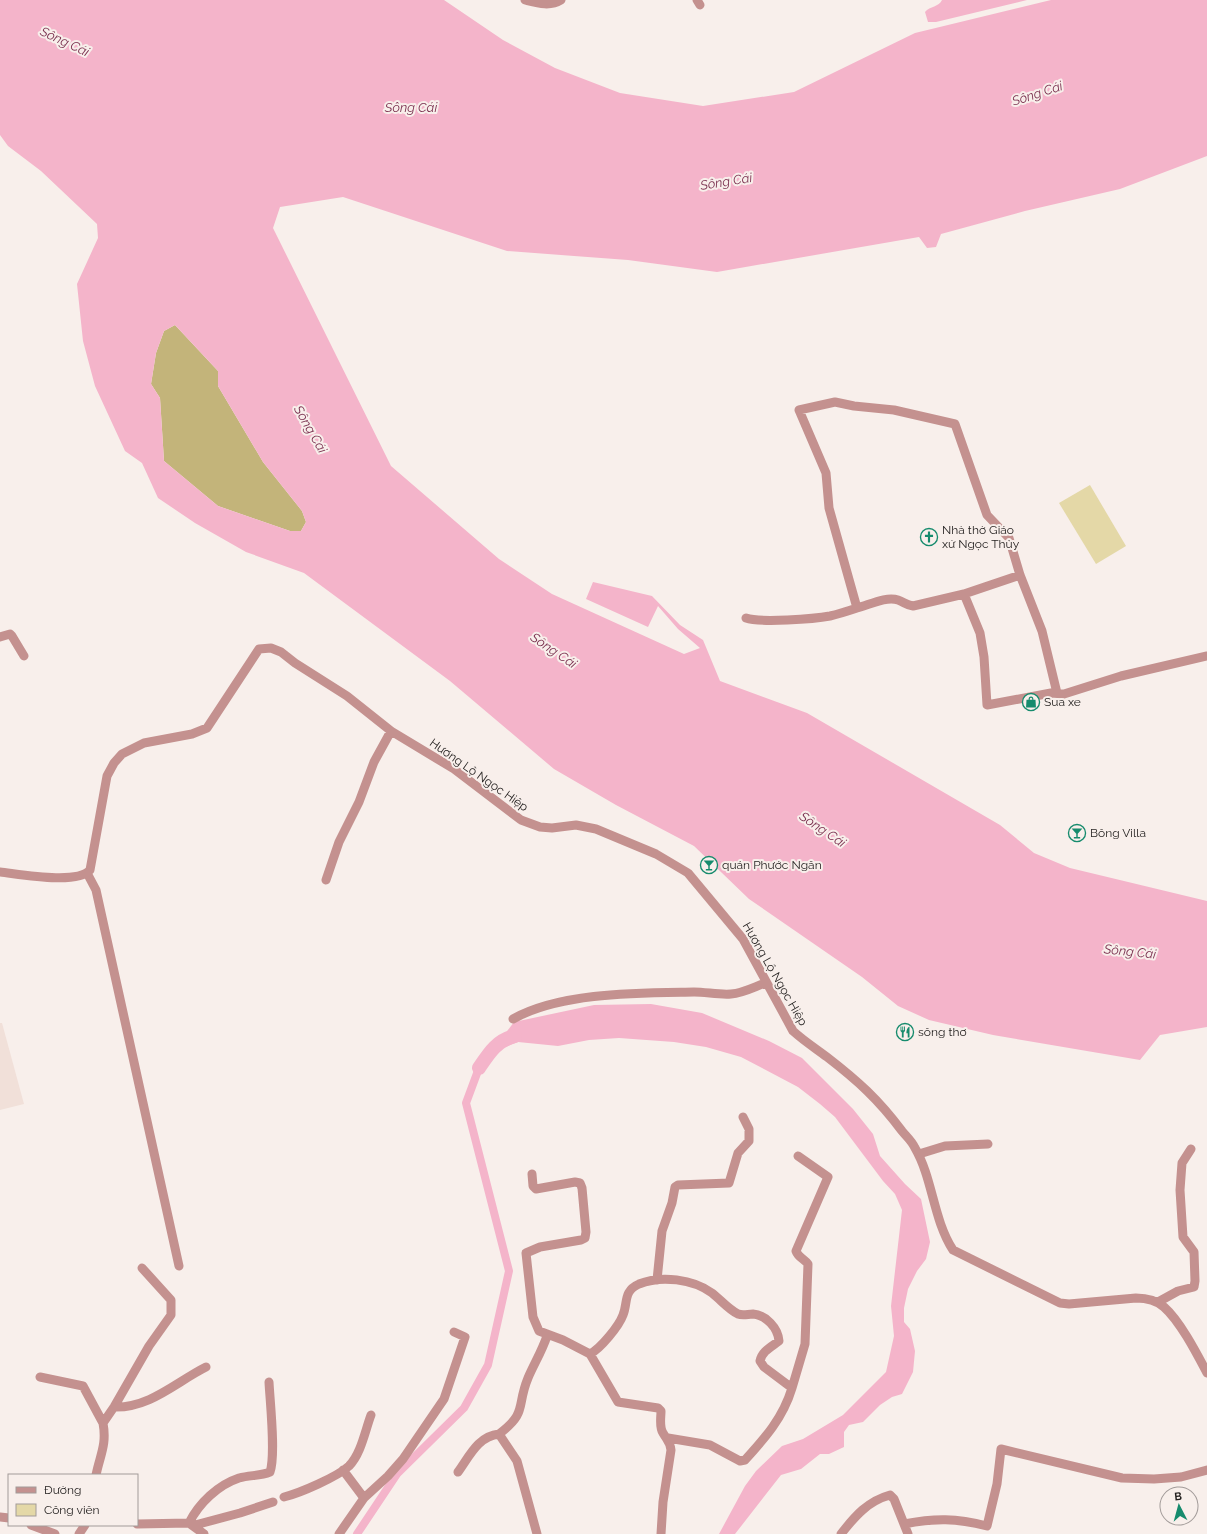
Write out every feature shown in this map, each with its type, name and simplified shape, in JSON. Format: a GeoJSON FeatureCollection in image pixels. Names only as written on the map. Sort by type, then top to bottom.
{"type":"FeatureCollection","features":[{"type":"Feature","properties":{"kind":"street"},"geometry":{"type":"LineString","coordinates":[[525,0],[545,4],[555,4],[561,0]]}},
{"type":"Feature","properties":{"kind":"street"},"geometry":{"type":"LineString","coordinates":[[857,608],[829,508],[826,473],[799,410],[835,402],[854,406],[894,410],[954,424],[987,515],[1008,538],[1020,575],[1042,631],[1057,693]]}},
{"type":"Feature","properties":{"kind":"street"},"geometry":{"type":"LineString","coordinates":[[746,618],[753,620],[780,620],[829,616],[890,599],[900,600],[906,605],[913,606],[964,594],[1020,575]]}},
{"type":"Feature","properties":{"kind":"street"},"geometry":{"type":"LineString","coordinates":[[964,594],[980,633],[984,658],[987,705],[1057,693],[1064,694],[1121,676],[1207,656]]}},
{"type":"Feature","properties":{"kind":"street"},"geometry":{"type":"LineString","coordinates":[[0,637],[10,634],[24,656]]}},
{"type":"Feature","properties":{"kind":"street","name":"Hương Lộ Ngọc Hiệp"},"geometry":{"type":"LineString","coordinates":[[87,873],[90,870],[97,840],[108,776],[114,763],[122,754],[144,743],[192,734],[207,728],[260,649],[271,648],[281,652],[295,663],[347,696],[391,730],[454,769],[521,820],[540,827],[552,828],[576,825],[596,829],[656,854],[681,868],[699,885],[735,927],[793,1031],[804,1041],[847,1072],[877,1099],[914,1146],[919,1154],[929,1180],[946,1238],[953,1250],[1060,1303],[1069,1304],[1136,1298],[1146,1298],[1158,1302]]}},
{"type":"Feature","properties":{"kind":"street"},"geometry":{"type":"LineString","coordinates":[[326,880],[339,842],[359,802],[374,762],[391,730]]}},
{"type":"Feature","properties":{"kind":"street"},"geometry":{"type":"LineString","coordinates":[[0,872],[48,877],[75,876],[87,873],[96,890],[179,1266]]}},
{"type":"Feature","properties":{"kind":"street"},"geometry":{"type":"LineString","coordinates":[[513,1019],[540,1006],[572,1000],[696,992],[730,994],[743,992],[766,983]]}},
{"type":"Feature","properties":{"kind":"street"},"geometry":{"type":"LineString","coordinates":[[657,1280],[662,1231],[672,1203],[675,1187],[678,1185],[728,1184],[738,1153],[749,1141],[749,1129],[743,1117]]}},
{"type":"Feature","properties":{"kind":"street"},"geometry":{"type":"LineString","coordinates":[[919,1154],[945,1146],[988,1144]]}},
{"type":"Feature","properties":{"kind":"street"},"geometry":{"type":"LineString","coordinates":[[1191,1149],[1182,1163],[1180,1190],[1183,1237],[1194,1252],[1194,1287],[1178,1290],[1158,1302],[1171,1314],[1207,1373]]}},
{"type":"Feature","properties":{"kind":"street"},"geometry":{"type":"LineString","coordinates":[[532,1174],[533,1186],[536,1189],[575,1182],[580,1183],[582,1188],[586,1232],[585,1238],[581,1240],[540,1247],[526,1253],[529,1288],[535,1324],[539,1331],[547,1336],[563,1340],[590,1354],[618,1402],[658,1408],[661,1411],[661,1427],[663,1434],[668,1438],[710,1445],[740,1461],[745,1460],[780,1418],[792,1388],[805,1344],[808,1264],[805,1259],[797,1255],[796,1251],[828,1177],[798,1156]]}},
{"type":"Feature","properties":{"kind":"street"},"geometry":{"type":"LineString","coordinates":[[103,1423],[114,1407],[149,1346],[171,1314],[171,1300],[142,1268]]}},
{"type":"Feature","properties":{"kind":"street"},"geometry":{"type":"LineString","coordinates":[[590,1354],[602,1344],[624,1314],[626,1299],[632,1289],[639,1284],[657,1280],[677,1280],[690,1282],[711,1293],[725,1306],[740,1315],[754,1314],[768,1320],[778,1335],[779,1340],[761,1356],[760,1361],[764,1367],[792,1388]]}},
{"type":"Feature","properties":{"kind":"street"},"geometry":{"type":"LineString","coordinates":[[339,1534],[364,1498],[388,1476],[403,1459],[446,1395],[465,1337],[454,1332]]}},
{"type":"Feature","properties":{"kind":"street"},"geometry":{"type":"LineString","coordinates":[[458,1472],[475,1447],[486,1437],[499,1434],[514,1422],[519,1415],[527,1381],[547,1336]]}},
{"type":"Feature","properties":{"kind":"street"},"geometry":{"type":"LineString","coordinates":[[114,1407],[131,1406],[148,1400],[206,1367]]}},
{"type":"Feature","properties":{"kind":"street"},"geometry":{"type":"LineString","coordinates":[[40,1377],[83,1386],[103,1423],[106,1437],[104,1451],[96,1474]]}},
{"type":"Feature","properties":{"kind":"street"},"geometry":{"type":"LineString","coordinates":[[192,1524],[203,1502],[224,1484],[240,1478],[270,1472],[272,1466],[272,1444],[269,1382]]}},
{"type":"Feature","properties":{"kind":"street"},"geometry":{"type":"LineString","coordinates":[[284,1497],[300,1493],[349,1466],[358,1451],[371,1415]]}},
{"type":"Feature","properties":{"kind":"street"},"geometry":{"type":"LineString","coordinates":[[499,1434],[517,1461],[537,1534]]}},
{"type":"Feature","properties":{"kind":"street"},"geometry":{"type":"LineString","coordinates":[[661,1534],[665,1488],[670,1456],[670,1442],[668,1438]]}},
{"type":"Feature","properties":{"kind":"street"},"geometry":{"type":"LineString","coordinates":[[904,1524],[943,1518],[958,1519],[987,1526],[997,1484],[1001,1449],[1122,1478],[1154,1480],[1181,1477],[1207,1470]]}},
{"type":"Feature","properties":{"kind":"street"},"geometry":{"type":"LineString","coordinates":[[343,1470],[364,1498]]}},
{"type":"Feature","properties":{"kind":"street"},"geometry":{"type":"LineString","coordinates":[[841,1534],[862,1510],[881,1498],[890,1495],[894,1499],[908,1534]]}},
{"type":"Feature","properties":{"kind":"street"},"geometry":{"type":"LineString","coordinates":[[138,1524],[192,1524],[240,1513],[273,1502]]}},
{"type":"Feature","properties":{"kind":"street"},"geometry":{"type":"LineString","coordinates":[[192,1524],[204,1534]]}},
{"type":"Feature","properties":{"kind":"street"},"geometry":{"type":"LineString","coordinates":[[34,1526],[55,1534]]}},
{"type":"Feature","properties":{"kind":"shaded area"},"geometry":{"type":"Polygon","coordinates":[[[175,325],[218,371],[218,386],[263,462],[302,511],[306,522],[301,531],[290,531],[218,506],[164,461],[160,398],[151,384],[156,353],[164,331],[175,325]]]}},
{"type":"Feature","properties":{"kind":"shaded area"},"geometry":{"type":"Polygon","coordinates":[[[0,1023],[2,1023],[24,1104],[0,1110],[0,1023]]]}},
{"type":"Feature","properties":{"kind":"green space"},"geometry":{"type":"Polygon","coordinates":[[[1090,485],[1126,546],[1096,564],[1059,503],[1090,485]]]}},
{"type":"Feature","properties":{"kind":"water","name":"Sông Cái"},"geometry":{"type":"Polygon","coordinates":[[[0,0],[444,0],[503,40],[555,68],[620,93],[703,106],[794,92],[915,33],[1051,0],[1207,0],[1207,156],[1120,189],[1025,211],[941,234],[936,247],[927,248],[919,237],[717,272],[628,260],[507,251],[343,197],[280,207],[273,228],[391,466],[499,559],[552,594],[684,654],[700,648],[678,629],[658,606],[648,627],[586,599],[593,582],[652,596],[680,625],[703,640],[720,681],[807,713],[1000,825],[1034,853],[1070,868],[1207,901],[1207,1027],[1160,1035],[1140,1060],[993,1035],[929,1020],[898,1006],[862,977],[749,899],[694,846],[616,805],[554,769],[450,681],[304,573],[246,552],[195,523],[158,498],[142,463],[125,451],[95,386],[83,341],[77,284],[98,238],[97,224],[41,171],[8,146],[0,135],[0,0]],[[175,325],[164,331],[156,353],[151,384],[160,398],[164,461],[218,506],[290,531],[301,531],[306,522],[302,511],[263,462],[218,386],[218,371],[175,325]]]}},
{"type":"Feature","properties":{"kind":"water"},"geometry":{"type":"Polygon","coordinates":[[[942,0],[1027,0],[936,22],[928,22],[925,12],[939,4],[942,0]]]}},
{"type":"Feature","properties":{"kind":"water"},"geometry":{"type":"Polygon","coordinates":[[[651,1004],[702,1013],[769,1041],[802,1058],[853,1109],[873,1134],[880,1156],[905,1184],[921,1199],[930,1242],[926,1259],[917,1271],[908,1289],[904,1308],[904,1322],[910,1329],[915,1351],[913,1372],[902,1394],[892,1397],[880,1405],[863,1422],[849,1425],[844,1432],[844,1447],[829,1454],[820,1454],[801,1469],[781,1475],[735,1534],[719,1534],[745,1486],[756,1471],[782,1446],[803,1439],[843,1415],[886,1372],[894,1336],[891,1306],[902,1210],[895,1194],[883,1181],[835,1117],[798,1087],[741,1057],[706,1047],[674,1042],[619,1038],[589,1040],[558,1046],[518,1042],[503,1048],[479,1068],[514,1022],[594,1005],[651,1004]]]}},
{"type":"Feature","properties":{"kind":"waterway"},"geometry":{"type":"LineString","coordinates":[[479,1068],[490,1052],[498,1044],[515,1036]]}},
{"type":"Feature","properties":{"kind":"waterway"},"geometry":{"type":"LineString","coordinates":[[357,1534],[397,1474],[464,1408],[488,1365],[509,1271],[466,1103],[479,1068]]}},
{"type":"Feature","properties":{"kind":"place","name":"Nhà thờ Giáo xứ Ngọc Thủy"},"geometry":{"type":"Point","coordinates":[929,537]}},
{"type":"Feature","properties":{"kind":"place","name":"Sua xe"},"geometry":{"type":"Point","coordinates":[1031,702]}},
{"type":"Feature","properties":{"kind":"place","name":"Bông Villa"},"geometry":{"type":"Point","coordinates":[1077,833]}},
{"type":"Feature","properties":{"kind":"place","name":"quán Phước Ngân"},"geometry":{"type":"Point","coordinates":[709,865]}},
{"type":"Feature","properties":{"kind":"place","name":"sông thơ"},"geometry":{"type":"Point","coordinates":[905,1032]}}]}
